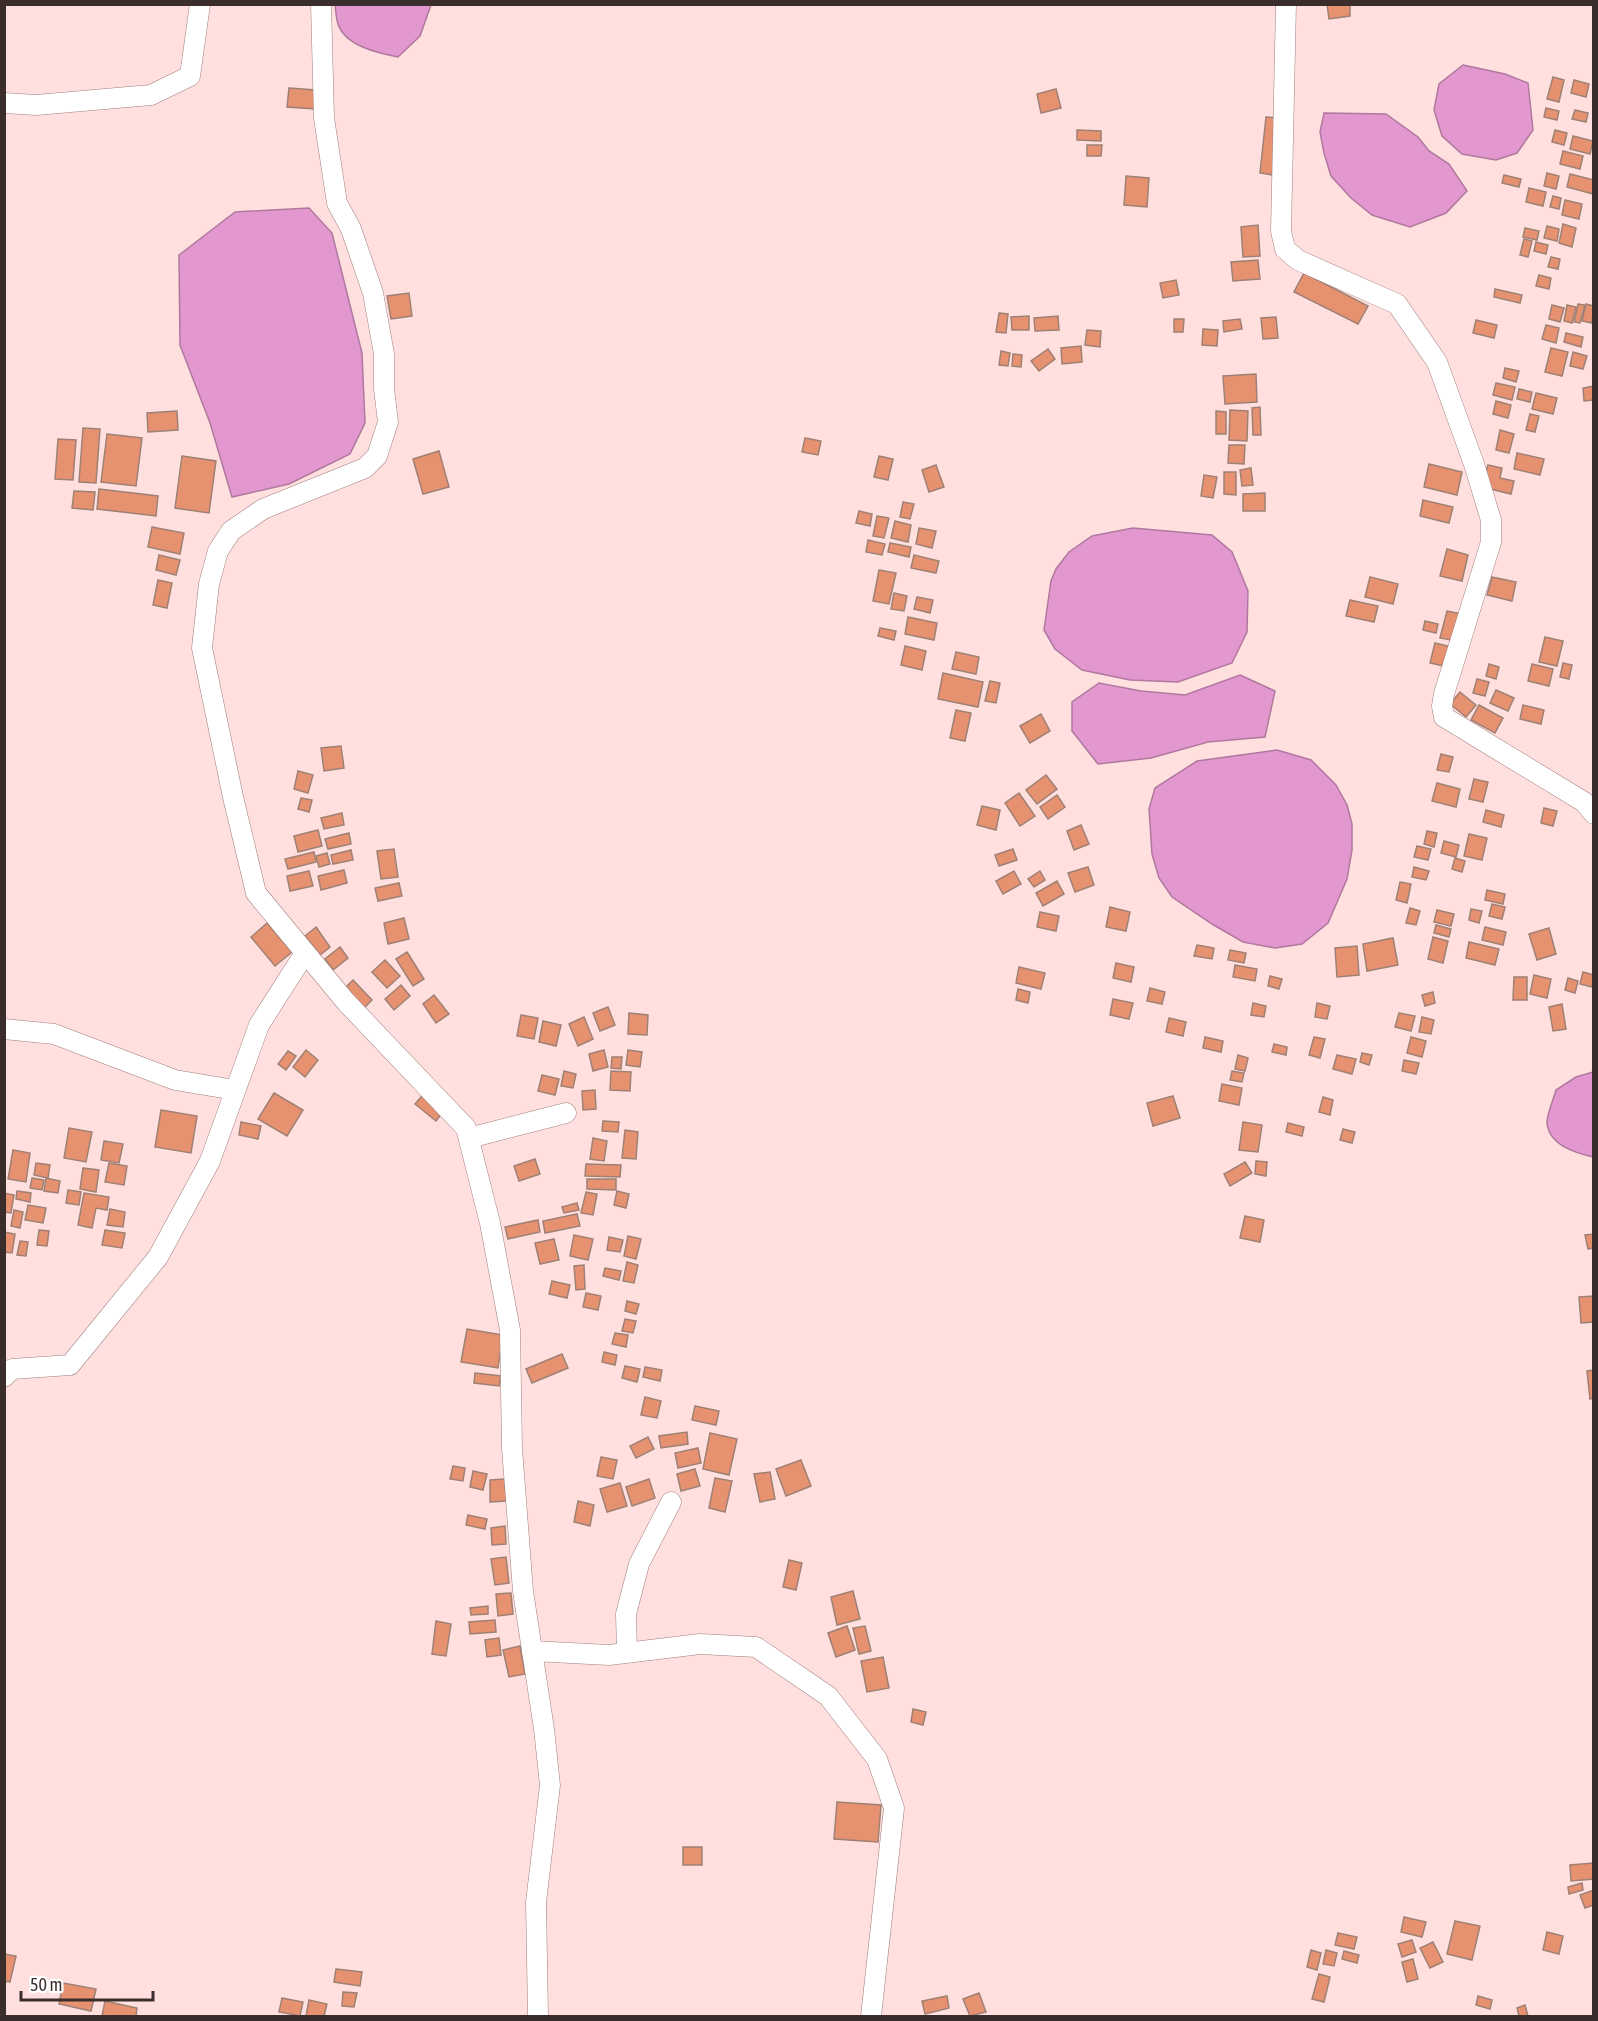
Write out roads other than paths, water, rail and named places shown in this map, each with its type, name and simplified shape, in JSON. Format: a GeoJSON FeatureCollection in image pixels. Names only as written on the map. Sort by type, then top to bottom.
{"type":"FeatureCollection","features":[{"type":"Feature","properties":{"kind":"street"},"geometry":{"type":"LineString","coordinates":[[4,103],[36,105],[151,95],[190,76],[200,4]]}},
{"type":"Feature","properties":{"kind":"street"},"geometry":{"type":"LineString","coordinates":[[321,4],[325,129],[337,203],[351,229],[373,293],[384,354],[384,389],[388,422],[377,456],[365,468],[263,509],[231,531],[218,551],[209,584],[202,648],[256,893],[346,1002],[466,1128],[490,1223],[510,1330],[512,1448],[523,1591],[550,1785],[536,1902],[538,2016]]}},
{"type":"Feature","properties":{"kind":"street"},"geometry":{"type":"LineString","coordinates":[[1286,4],[1281,231],[1285,249],[1298,260],[1397,304],[1437,363],[1474,464],[1491,520],[1491,542],[1444,694],[1442,706],[1444,717],[1584,802],[1593,814]]}},
{"type":"Feature","properties":{"kind":"street"},"geometry":{"type":"LineString","coordinates":[[7,1371],[70,1365],[158,1257],[210,1161],[259,1025],[306,953]]}},
{"type":"Feature","properties":{"kind":"street"},"geometry":{"type":"LineString","coordinates":[[4,1029],[54,1034],[175,1080],[235,1090]]}},
{"type":"Feature","properties":{"kind":"street"},"geometry":{"type":"LineString","coordinates":[[469,1138],[566,1113]]}},
{"type":"Feature","properties":{"kind":"street"},"geometry":{"type":"LineString","coordinates":[[627,1652],[626,1614],[639,1564],[671,1502]]}},
{"type":"Feature","properties":{"kind":"street"},"geometry":{"type":"LineString","coordinates":[[532,1651],[609,1655],[700,1644],[756,1647],[828,1696],[877,1759],[894,1808],[871,2016]]}}]}
